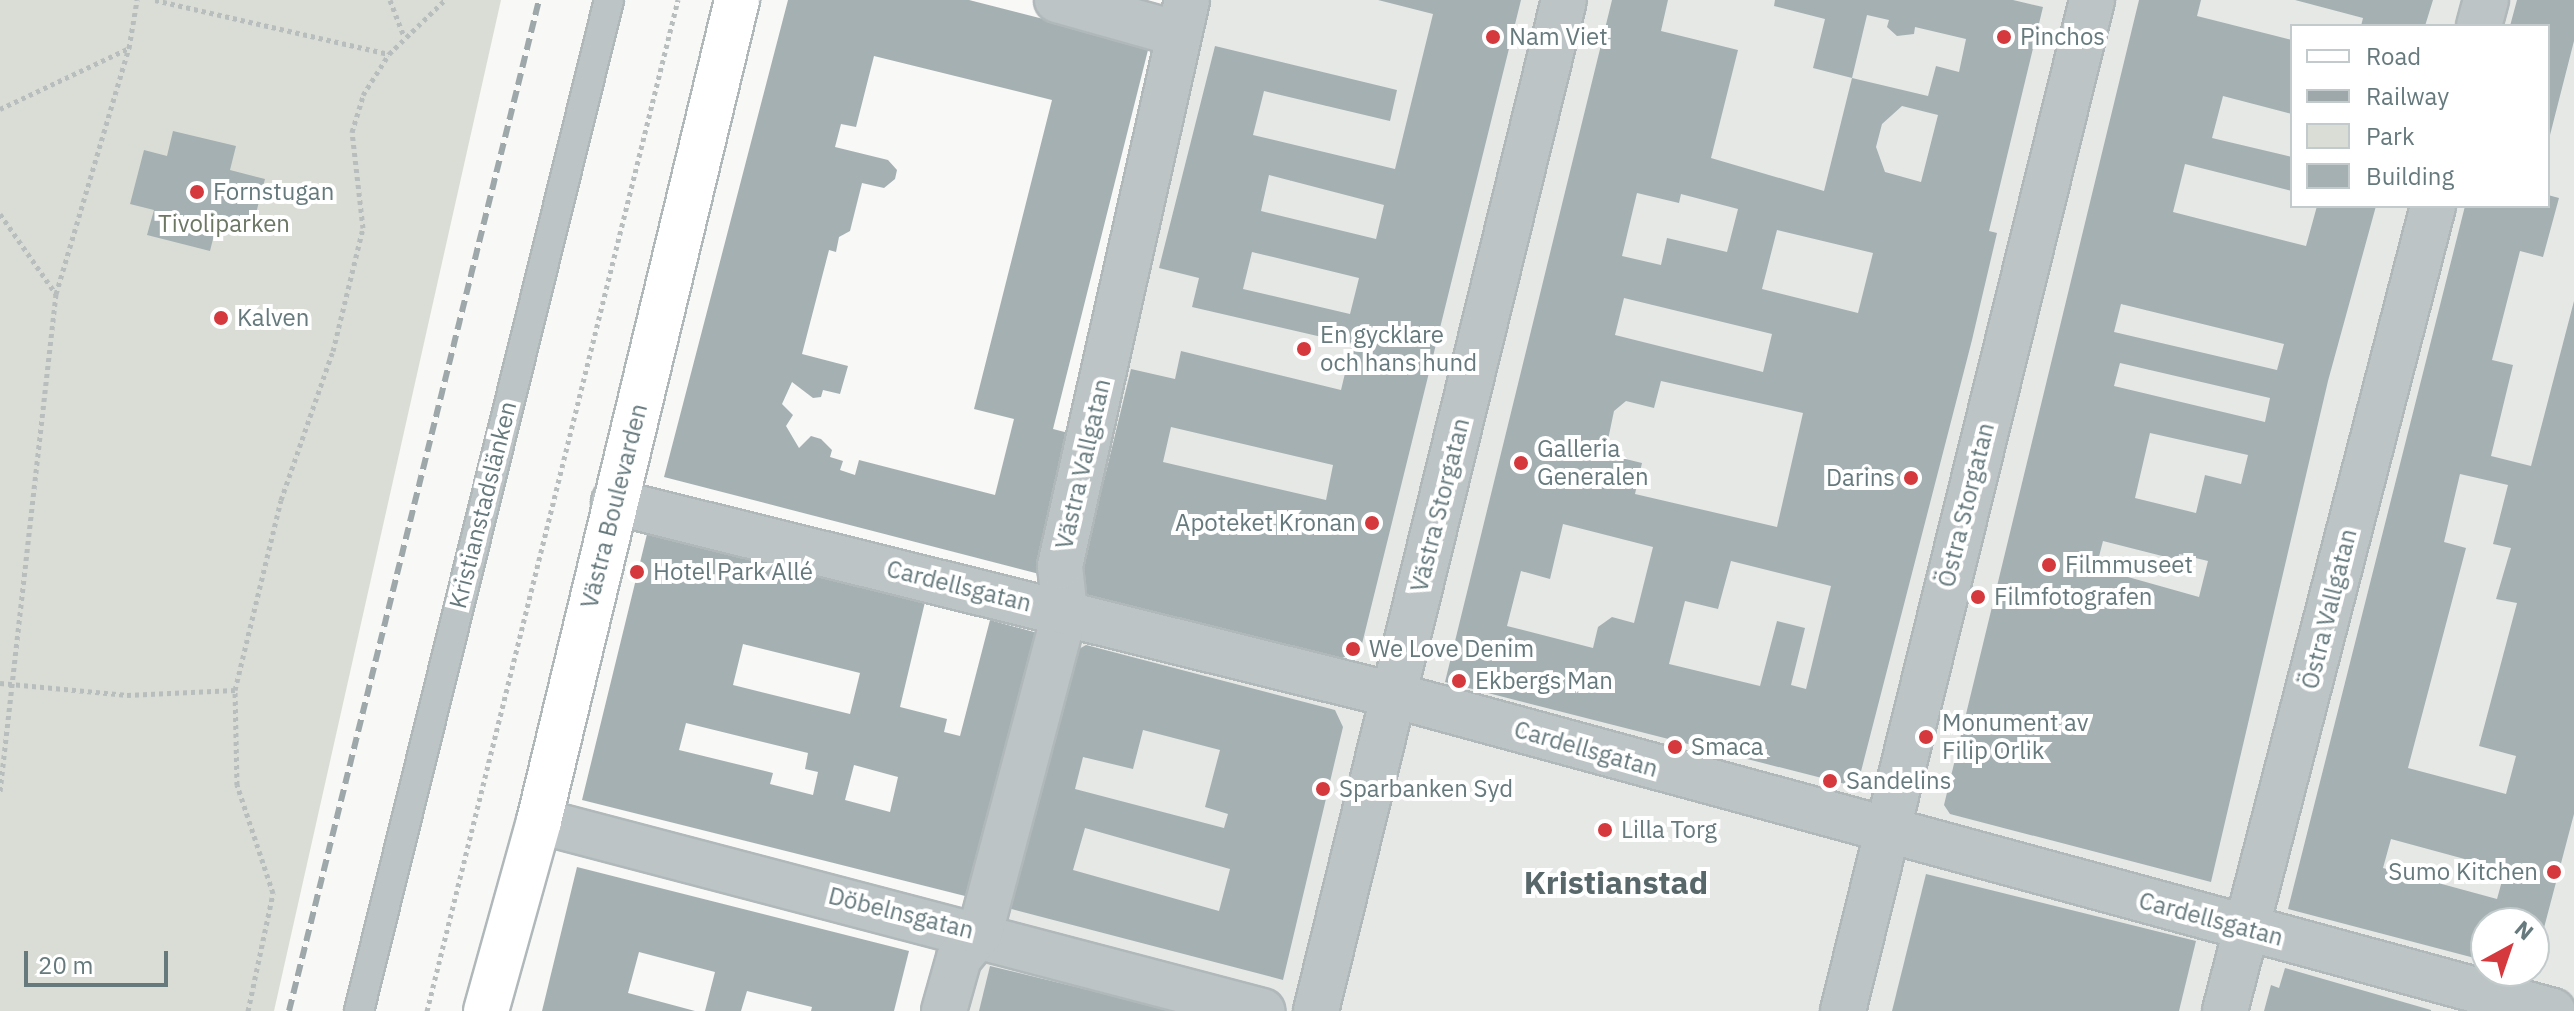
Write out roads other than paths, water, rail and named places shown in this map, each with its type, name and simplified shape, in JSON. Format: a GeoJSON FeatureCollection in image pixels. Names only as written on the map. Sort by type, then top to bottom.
{"type":"FeatureCollection","features":[{"type":"Feature","properties":{"kind":"street","name":"Västra Boulevarden"},"geometry":{"type":"LineString","coordinates":[[486,1011],[539,821],[737,0]]}},
{"type":"Feature","properties":{"kind":"street"},"geometry":{"type":"LineString","coordinates":[[1057,0],[1183,17]]}},
{"type":"Feature","properties":{"kind":"street","name":"Västra Storgatan"},"geometry":{"type":"LineString","coordinates":[[1316,1011],[1564,0]]}},
{"type":"Feature","properties":{"kind":"street"},"geometry":{"type":"LineString","coordinates":[[2480,24],[2486,0]]}},
{"type":"Feature","properties":{"kind":"street","name":"Östra Storgatan"},"geometry":{"type":"LineString","coordinates":[[1843,1011],[2088,1]]}},
{"type":"Feature","properties":{"kind":"street","name":"Västra Vallgatan"},"geometry":{"type":"LineString","coordinates":[[944,1011],[959,958],[980,933],[1065,612],[1060,566],[1183,17]]}},
{"type":"Feature","properties":{"kind":"street","name":"Östra Vallgatan"},"geometry":{"type":"LineString","coordinates":[[2225,1011],[2432,208]]}},
{"type":"Feature","properties":{"kind":"street","name":"Cardellsgatan"},"geometry":{"type":"LineString","coordinates":[[614,502],[1393,695],[1884,832],[2553,1011]]}},
{"type":"Feature","properties":{"kind":"street","name":"Döbelnsgatan"},"geometry":{"type":"LineString","coordinates":[[539,821],[980,933],[1262,1011]]}},
{"type":"Feature","properties":{"kind":"street"},"geometry":{"type":"LineString","coordinates":[[2568,1011],[2574,990]]}},
{"type":"Feature","properties":{"kind":"lane","name":"Kristianstadslänken"},"geometry":{"type":"LineString","coordinates":[[359,1011],[609,0]]}},
{"type":"Feature","properties":{"kind":"railway"},"geometry":{"type":"LineString","coordinates":[[289,1011],[539,0]]}},
{"type":"Feature","properties":{"kind":"place","name":"Nam Viet"},"geometry":{"type":"Point","coordinates":[1493,37]}},
{"type":"Feature","properties":{"kind":"place","name":"Pinchos"},"geometry":{"type":"Point","coordinates":[2004,37]}},
{"type":"Feature","properties":{"kind":"place","name":"Fornstugan"},"geometry":{"type":"Point","coordinates":[197,192]}},
{"type":"Feature","properties":{"kind":"place","name":"Kalven"},"geometry":{"type":"Point","coordinates":[221,318]}},
{"type":"Feature","properties":{"kind":"place","name":"En gycklare och hans hund"},"geometry":{"type":"Point","coordinates":[1304,349]}},
{"type":"Feature","properties":{"kind":"place","name":"Galleria Generalen"},"geometry":{"type":"Point","coordinates":[1521,463]}},
{"type":"Feature","properties":{"kind":"place","name":"Darins"},"geometry":{"type":"Point","coordinates":[1911,478]}},
{"type":"Feature","properties":{"kind":"place","name":"Apoteket Kronan"},"geometry":{"type":"Point","coordinates":[1372,523]}},
{"type":"Feature","properties":{"kind":"place","name":"Filmmuseet"},"geometry":{"type":"Point","coordinates":[2049,565]}},
{"type":"Feature","properties":{"kind":"place","name":"Hotel Park Allé"},"geometry":{"type":"Point","coordinates":[637,572]}},
{"type":"Feature","properties":{"kind":"place","name":"Filmfotografen"},"geometry":{"type":"Point","coordinates":[1978,597]}},
{"type":"Feature","properties":{"kind":"place","name":"We Love Denim"},"geometry":{"type":"Point","coordinates":[1353,649]}},
{"type":"Feature","properties":{"kind":"place","name":"Ekbergs Man"},"geometry":{"type":"Point","coordinates":[1459,681]}},
{"type":"Feature","properties":{"kind":"place","name":"Monument av Filip Orlik"},"geometry":{"type":"Point","coordinates":[1926,737]}},
{"type":"Feature","properties":{"kind":"place","name":"Smaca"},"geometry":{"type":"Point","coordinates":[1675,747]}},
{"type":"Feature","properties":{"kind":"place","name":"Sandelins"},"geometry":{"type":"Point","coordinates":[1830,781]}},
{"type":"Feature","properties":{"kind":"place","name":"Sparbanken Syd"},"geometry":{"type":"Point","coordinates":[1323,789]}},
{"type":"Feature","properties":{"kind":"place","name":"Lilla Torg"},"geometry":{"type":"Point","coordinates":[1605,830]}},
{"type":"Feature","properties":{"kind":"place","name":"Sumo Kitchen"},"geometry":{"type":"Point","coordinates":[2554,872]}},
{"type":"Feature","properties":{"kind":"district","name":"Kristianstad"},"geometry":{"type":"Point","coordinates":[1616,882]}},
{"type":"Feature","properties":{"kind":"park label","name":"Tivoliparken"},"geometry":{"type":"Point","coordinates":[224,224]}}]}
